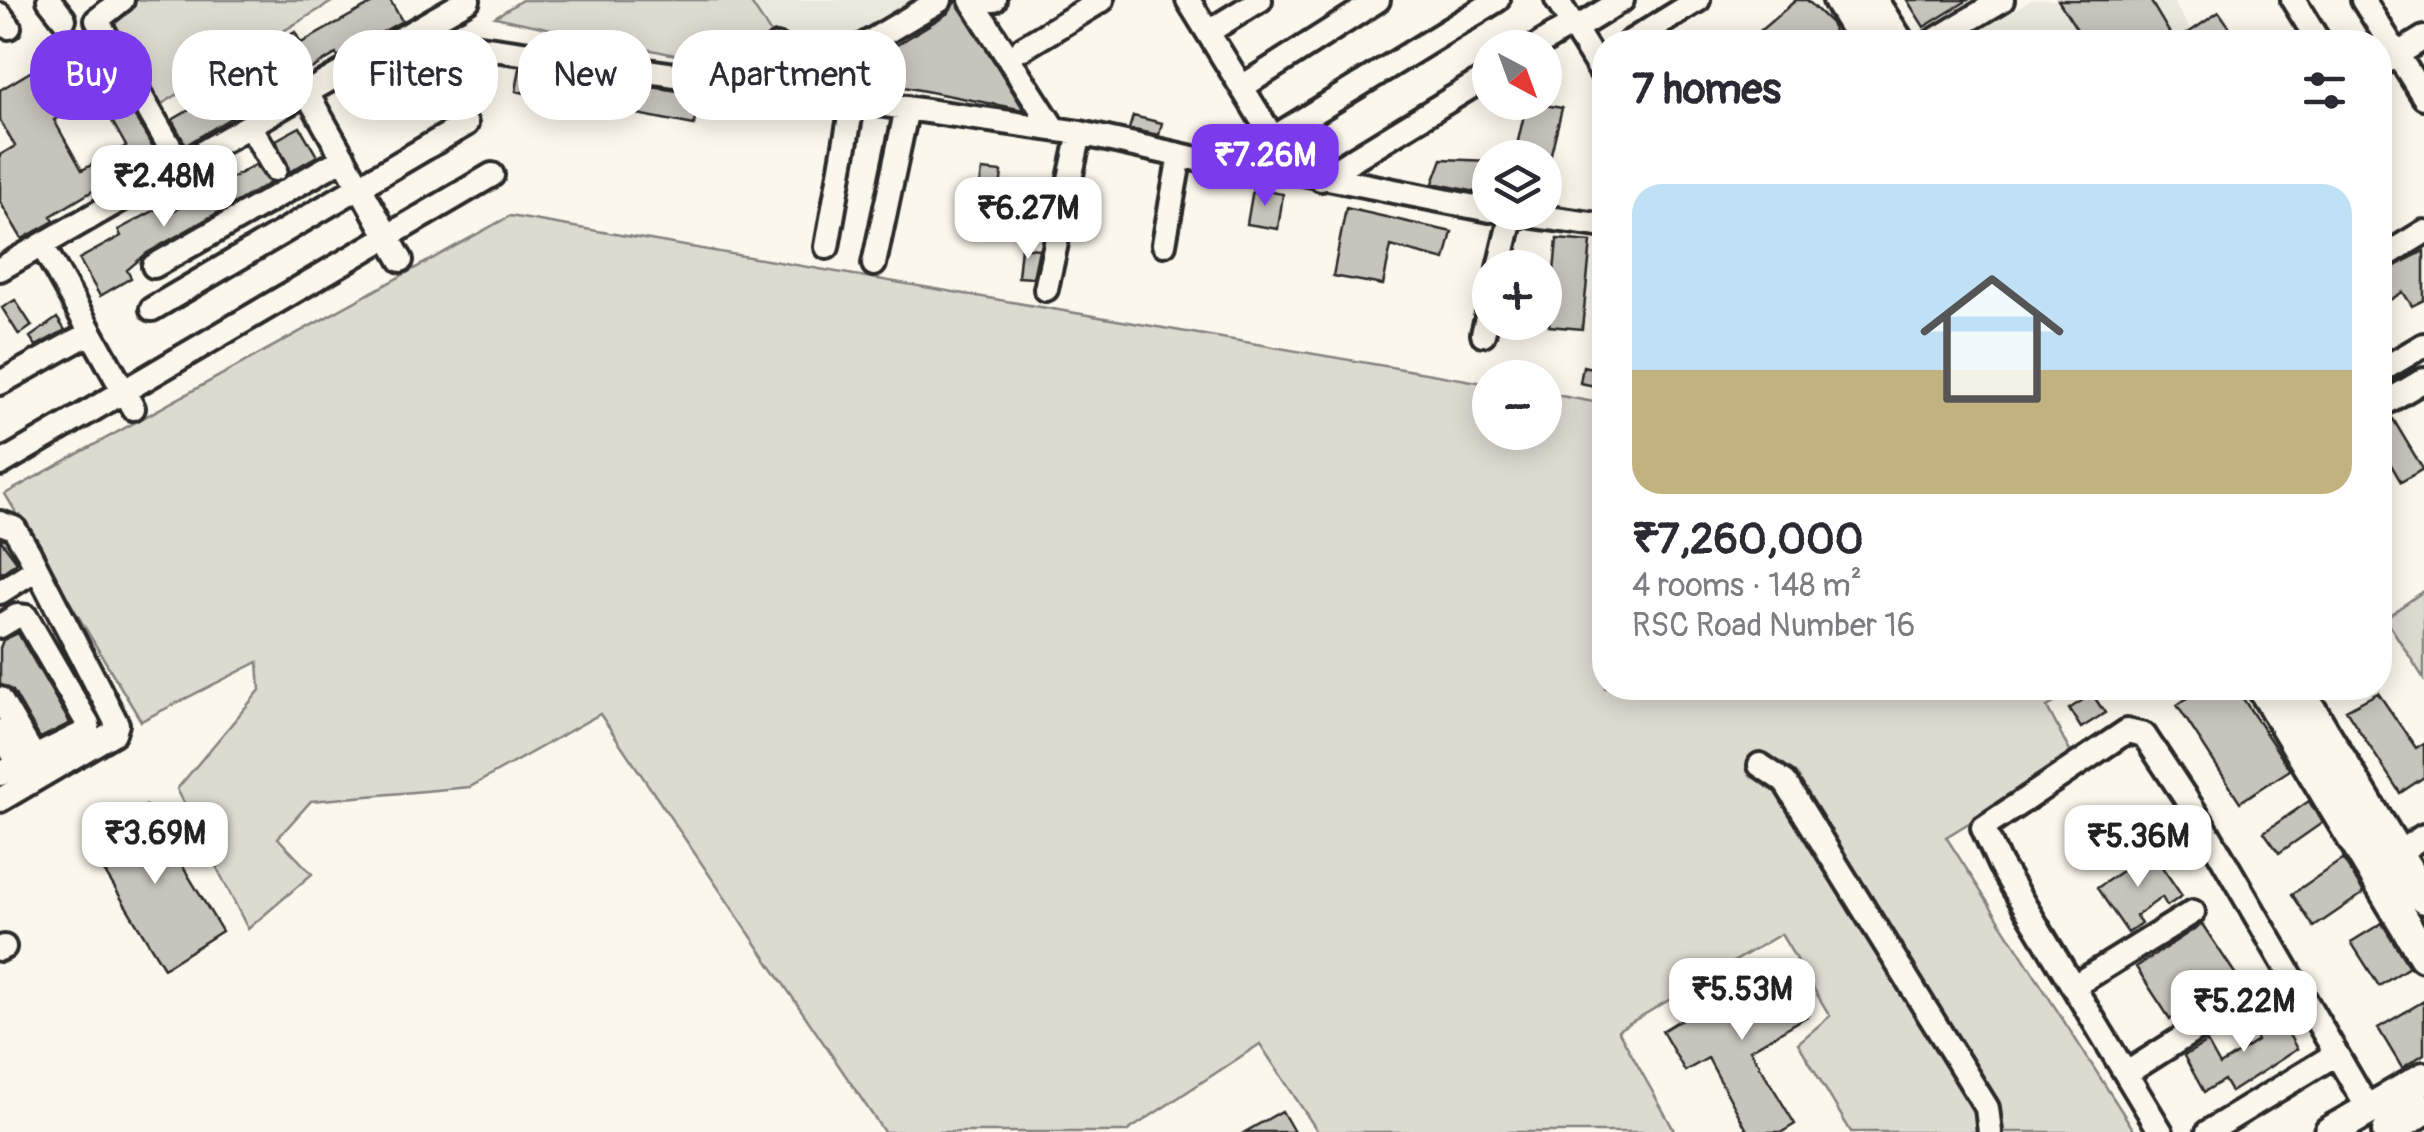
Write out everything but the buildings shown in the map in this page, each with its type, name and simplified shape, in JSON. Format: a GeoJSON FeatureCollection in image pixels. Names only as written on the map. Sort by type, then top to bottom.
{"type":"FeatureCollection","features":[{"type":"Feature","properties":{"kind":"main road"},"geometry":{"type":"LineString","coordinates":[[1840,0],[1858,30]]}},
{"type":"Feature","properties":{"kind":"main road"},"geometry":{"type":"LineString","coordinates":[[1872,0],[1891,30]]}},
{"type":"Feature","properties":{"kind":"main road"},"geometry":{"type":"LineString","coordinates":[[2272,700],[2386,860],[2424,898]]}},
{"type":"Feature","properties":{"kind":"main road"},"geometry":{"type":"LineString","coordinates":[[2303,700],[2386,860],[2424,956]]}},
{"type":"Feature","properties":{"kind":"main road"},"geometry":{"type":"LineString","coordinates":[[2378,1121],[2424,1078]]}},
{"type":"Feature","properties":{"kind":"main road"},"geometry":{"type":"LineString","coordinates":[[2330,1132],[2424,1110]]}},
{"type":"Feature","properties":{"kind":"street"},"geometry":{"type":"LineString","coordinates":[[49,0],[64,20]]}},
{"type":"Feature","properties":{"kind":"street"},"geometry":{"type":"LineString","coordinates":[[122,0],[98,20],[181,166]]}},
{"type":"Feature","properties":{"kind":"street"},"geometry":{"type":"LineString","coordinates":[[890,30],[940,0]]}},
{"type":"Feature","properties":{"kind":"street"},"geometry":{"type":"LineString","coordinates":[[971,0],[1054,129]]}},
{"type":"Feature","properties":{"kind":"street"},"geometry":{"type":"LineString","coordinates":[[1023,48],[1102,0]]}},
{"type":"Feature","properties":{"kind":"street"},"geometry":{"type":"LineString","coordinates":[[1188,0],[1293,170]]}},
{"type":"Feature","properties":{"kind":"street"},"geometry":{"type":"LineString","coordinates":[[1208,32],[1260,0]]}},
{"type":"Feature","properties":{"kind":"street"},"geometry":{"type":"LineString","coordinates":[[1242,87],[1378,0]]}},
{"type":"Feature","properties":{"kind":"street"},"geometry":{"type":"LineString","coordinates":[[1273,138],[1497,0]]}},
{"type":"Feature","properties":{"kind":"street"},"geometry":{"type":"LineString","coordinates":[[1557,0],[1592,53]]}},
{"type":"Feature","properties":{"kind":"street"},"geometry":{"type":"LineString","coordinates":[[1562,33],[1622,0]]}},
{"type":"Feature","properties":{"kind":"street"},"geometry":{"type":"LineString","coordinates":[[1649,30],[1698,0]]}},
{"type":"Feature","properties":{"kind":"street"},"geometry":{"type":"LineString","coordinates":[[1952,30],[2002,0]]}},
{"type":"Feature","properties":{"kind":"street"},"geometry":{"type":"LineString","coordinates":[[2293,0],[2312,30]]}},
{"type":"Feature","properties":{"kind":"street"},"geometry":{"type":"LineString","coordinates":[[2363,0],[2376,30]]}},
{"type":"Feature","properties":{"kind":"street"},"geometry":{"type":"LineString","coordinates":[[421,30],[466,1]]}},
{"type":"Feature","properties":{"kind":"street"},"geometry":{"type":"LineString","coordinates":[[2392,58],[2424,38]]}},
{"type":"Feature","properties":{"kind":"street"},"geometry":{"type":"LineString","coordinates":[[498,50],[672,74]]}},
{"type":"Feature","properties":{"kind":"street"},"geometry":{"type":"LineString","coordinates":[[2392,63],[2424,97]]}},
{"type":"Feature","properties":{"kind":"street"},"geometry":{"type":"LineString","coordinates":[[1320,180],[1472,86]]}},
{"type":"Feature","properties":{"kind":"street"},"geometry":{"type":"LineString","coordinates":[[313,103],[401,260]]}},
{"type":"Feature","properties":{"kind":"street"},"geometry":{"type":"LineString","coordinates":[[874,264],[908,108],[1080,133],[1180,155],[1293,170],[1320,180],[1472,207]]}},
{"type":"Feature","properties":{"kind":"street"},"geometry":{"type":"LineString","coordinates":[[0,269],[263,120]]}},
{"type":"Feature","properties":{"kind":"street"},"geometry":{"type":"LineString","coordinates":[[827,247],[849,120]]}},
{"type":"Feature","properties":{"kind":"street"},"geometry":{"type":"LineString","coordinates":[[152,309],[466,124]]}},
{"type":"Feature","properties":{"kind":"street"},"geometry":{"type":"LineString","coordinates":[[251,127],[274,169]]}},
{"type":"Feature","properties":{"kind":"street"},"geometry":{"type":"LineString","coordinates":[[1046,289],[1080,133]]}},
{"type":"Feature","properties":{"kind":"street"},"geometry":{"type":"LineString","coordinates":[[1164,244],[1180,155]]}},
{"type":"Feature","properties":{"kind":"street"},"geometry":{"type":"LineString","coordinates":[[154,266],[344,158]]}},
{"type":"Feature","properties":{"kind":"street"},"geometry":{"type":"LineString","coordinates":[[0,464],[129,400],[386,234],[492,175]]}},
{"type":"Feature","properties":{"kind":"street"},"geometry":{"type":"LineString","coordinates":[[1562,220],[1592,224]]}},
{"type":"Feature","properties":{"kind":"street"},"geometry":{"type":"LineString","coordinates":[[2392,252],[2424,232]]}},
{"type":"Feature","properties":{"kind":"street"},"geometry":{"type":"LineString","coordinates":[[42,245],[129,400]]}},
{"type":"Feature","properties":{"kind":"street"},"geometry":{"type":"LineString","coordinates":[[0,383],[90,333]]}},
{"type":"Feature","properties":{"kind":"street"},"geometry":{"type":"LineString","coordinates":[[2392,364],[2424,345]]}},
{"type":"Feature","properties":{"kind":"street"},"geometry":{"type":"LineString","coordinates":[[2392,399],[2424,380]]}},
{"type":"Feature","properties":{"kind":"street"},"geometry":{"type":"LineString","coordinates":[[0,523],[14,528],[116,724],[114,733],[25,768]]}},
{"type":"Feature","properties":{"kind":"street"},"geometry":{"type":"LineString","coordinates":[[0,592],[36,569]]}},
{"type":"Feature","properties":{"kind":"street"},"geometry":{"type":"LineString","coordinates":[[0,626],[17,616],[26,617],[88,724],[86,732],[25,768],[0,800]]}},
{"type":"Feature","properties":{"kind":"street"},"geometry":{"type":"LineString","coordinates":[[0,699],[25,768]]}},
{"type":"Feature","properties":{"kind":"street"},"geometry":{"type":"LineString","coordinates":[[0,730],[25,768]]}},
{"type":"Feature","properties":{"kind":"street"},"geometry":{"type":"LineString","coordinates":[[2161,1132],[2000,865],[1983,828],[2112,741],[2137,731],[2202,823],[2378,1121]]}},
{"type":"Feature","properties":{"kind":"street"},"geometry":{"type":"LineString","coordinates":[[1760,765],[1785,782],[1987,1108],[1990,1132]]}},
{"type":"Feature","properties":{"kind":"street"},"geometry":{"type":"LineString","coordinates":[[2386,860],[2424,836]]}},
{"type":"Feature","properties":{"kind":"street"},"geometry":{"type":"LineString","coordinates":[[2074,986],[2193,912]]}},
{"type":"Feature","properties":{"kind":"street"},"geometry":{"type":"LineString","coordinates":[[2127,1073],[2248,996]]}},
{"type":"Feature","properties":{"kind":"street"},"geometry":{"type":"LineString","coordinates":[[2208,1132],[2336,1054]]}},
{"type":"Feature","properties":{"kind":"shaded area"},"geometry":{"type":"Polygon","coordinates":[[[123,0],[335,0],[285,30],[172,30],[172,98],[152,110],[152,30],[103,30],[97,20],[123,0]]]}},
{"type":"Feature","properties":{"kind":"shaded area"},"geometry":{"type":"Polygon","coordinates":[[[522,0],[749,0],[769,30],[672,30],[672,54],[652,50],[652,30],[557,30],[495,17],[522,0]]]}},
{"type":"Feature","properties":{"kind":"shaded area"},"geometry":{"type":"Polygon","coordinates":[[[750,0],[921,0],[874,30],[772,30],[750,0]]]}},
{"type":"Feature","properties":{"kind":"shaded area"},"geometry":{"type":"Polygon","coordinates":[[[2031,0],[2172,0],[2191,30],[1983,30],[2031,0]]]}},
{"type":"Feature","properties":{"kind":"shaded area"},"geometry":{"type":"Polygon","coordinates":[[[510,216],[1472,381],[1472,450],[1562,450],[1562,396],[1592,402],[1592,700],[2060,700],[2047,707],[2074,759],[1946,837],[2135,1132],[1851,1132],[1798,1043],[1830,1016],[1781,934],[1618,1030],[1675,1132],[1318,1132],[1260,1044],[1126,1132],[884,1132],[600,714],[470,787],[311,801],[278,838],[312,874],[248,929],[177,789],[260,690],[258,662],[141,721],[5,494],[510,216]]]}},
{"type":"Feature","properties":{"kind":"shaded area"},"geometry":{"type":"Polygon","coordinates":[[[2424,591],[2424,679],[2392,629],[2392,613],[2424,591]]]}}]}
